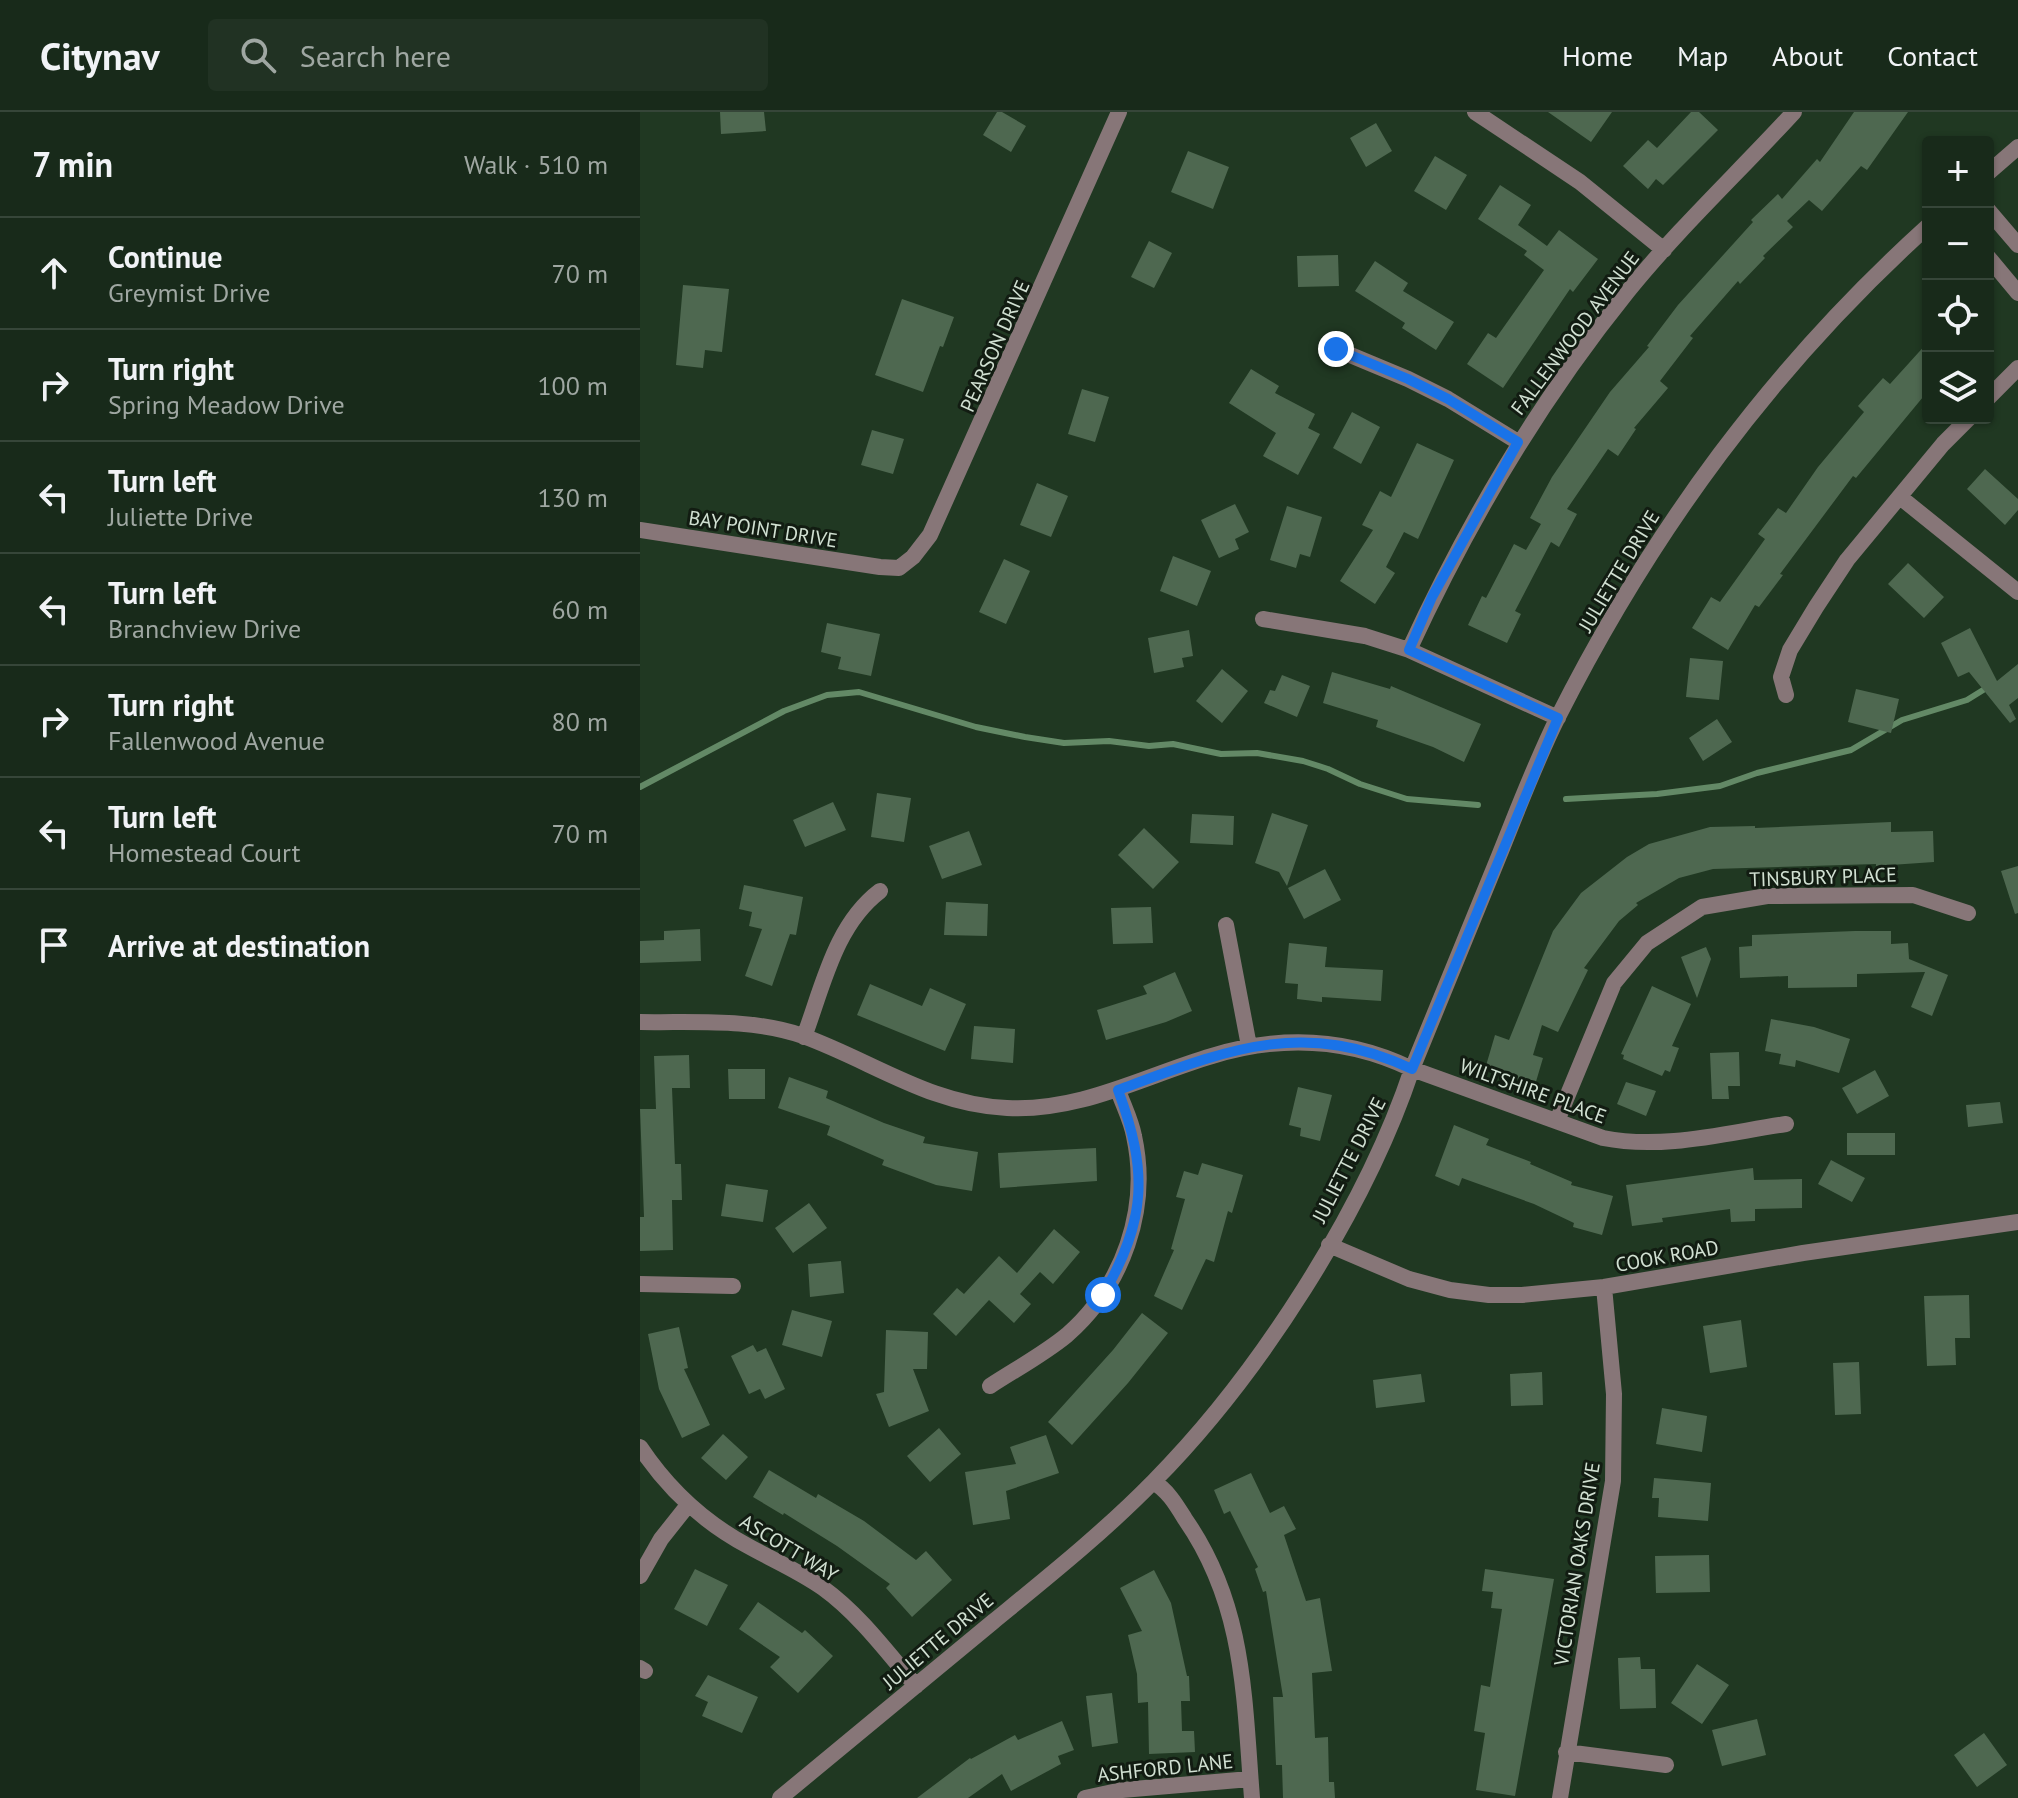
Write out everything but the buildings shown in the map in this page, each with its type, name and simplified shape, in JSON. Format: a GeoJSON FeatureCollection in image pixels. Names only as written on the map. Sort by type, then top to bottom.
{"type":"FeatureCollection","features":[{"type":"Feature","properties":{"kind":"street","name":"PEARSON DRIVE"},"geometry":{"type":"LineString","coordinates":[[880,567],[899,568],[913,557],[930,535],[1119,112]]}},
{"type":"Feature","properties":{"kind":"street"},"geometry":{"type":"LineString","coordinates":[[1475,112],[1580,182],[1664,250]]}},
{"type":"Feature","properties":{"kind":"street","name":"FALLENWOOD AVENUE"},"geometry":{"type":"LineString","coordinates":[[1409,650],[1432,597],[1518,442],[1573,362],[1664,250],[1794,112]]}},
{"type":"Feature","properties":{"kind":"street"},"geometry":{"type":"LineString","coordinates":[[1994,168],[2018,147]]}},
{"type":"Feature","properties":{"kind":"street"},"geometry":{"type":"LineString","coordinates":[[1994,217],[2018,245]]}},
{"type":"Feature","properties":{"kind":"street","name":"JULIETTE DRIVE"},"geometry":{"type":"LineString","coordinates":[[780,1798],[1090,1542],[1205,1427],[1304,1286],[1369,1173],[1399,1109],[1412,1069],[1558,718],[1650,555],[1701,478],[1813,338],[1922,232]]}},
{"type":"Feature","properties":{"kind":"street"},"geometry":{"type":"LineString","coordinates":[[1994,264],[2018,293]]}},
{"type":"Feature","properties":{"kind":"street"},"geometry":{"type":"LineString","coordinates":[[1336,349],[1448,399],[1518,442]]}},
{"type":"Feature","properties":{"kind":"street"},"geometry":{"type":"LineString","coordinates":[[1994,392],[2018,368]]}},
{"type":"Feature","properties":{"kind":"street"},"geometry":{"type":"LineString","coordinates":[[1786,695],[1781,677],[1790,650],[1847,560],[1963,424]]}},
{"type":"Feature","properties":{"kind":"street"},"geometry":{"type":"LineString","coordinates":[[1900,497],[2018,592]]}},
{"type":"Feature","properties":{"kind":"street","name":"BAY POINT DRIVE"},"geometry":{"type":"LineString","coordinates":[[640,530],[880,567]]}},
{"type":"Feature","properties":{"kind":"street"},"geometry":{"type":"LineString","coordinates":[[1263,619],[1365,636],[1409,650],[1558,718]]}},
{"type":"Feature","properties":{"kind":"street"},"geometry":{"type":"LineString","coordinates":[[804,1037],[841,938],[853,917],[880,891]]}},
{"type":"Feature","properties":{"kind":"street","name":"TINSBURY PLACE"},"geometry":{"type":"LineString","coordinates":[[1557,1121],[1614,983],[1647,943],[1702,907],[1767,896],[1913,895],[1968,913]]}},
{"type":"Feature","properties":{"kind":"street"},"geometry":{"type":"LineString","coordinates":[[1226,925],[1249,1046]]}},
{"type":"Feature","properties":{"kind":"street","name":"WILTSHIRE PLACE"},"geometry":{"type":"LineString","coordinates":[[640,1022],[775,1028],[804,1037],[942,1098],[1007,1108],[1041,1108],[1079,1102],[1249,1046],[1310,1042],[1348,1047],[1388,1058],[1603,1138],[1628,1143],[1656,1144],[1786,1124]]}},
{"type":"Feature","properties":{"kind":"street"},"geometry":{"type":"LineString","coordinates":[[990,1386],[1065,1336],[1103,1295],[1119,1267],[1138,1203],[1139,1169],[1134,1134],[1118,1090]]}},
{"type":"Feature","properties":{"kind":"street","name":"COOK ROAD"},"geometry":{"type":"LineString","coordinates":[[1329,1245],[1409,1279],[1450,1290],[1522,1295],[1604,1287],[1803,1253],[2018,1222]]}},
{"type":"Feature","properties":{"kind":"street"},"geometry":{"type":"LineString","coordinates":[[640,1284],[733,1286]]}},
{"type":"Feature","properties":{"kind":"street","name":"VICTORIAN OAKS DRIVE"},"geometry":{"type":"LineString","coordinates":[[1560,1798],[1613,1481],[1614,1394],[1604,1287]]}},
{"type":"Feature","properties":{"kind":"street","name":"ASCOTT WAY"},"geometry":{"type":"LineString","coordinates":[[640,1447],[653,1468],[688,1505],[718,1528],[825,1589],[871,1632],[916,1686]]}},
{"type":"Feature","properties":{"kind":"street"},"geometry":{"type":"LineString","coordinates":[[1153,1482],[1176,1505],[1198,1538],[1229,1607],[1239,1653],[1252,1798]]}},
{"type":"Feature","properties":{"kind":"street"},"geometry":{"type":"LineString","coordinates":[[640,1576],[661,1539],[688,1505]]}},
{"type":"Feature","properties":{"kind":"street"},"geometry":{"type":"LineString","coordinates":[[1566,1752],[1666,1765]]}},
{"type":"Feature","properties":{"kind":"street","name":"ASHFORD LANE"},"geometry":{"type":"LineString","coordinates":[[1085,1798],[1122,1790],[1250,1779]]}},
{"type":"Feature","properties":{"kind":"waterway"},"geometry":{"type":"LineString","coordinates":[[1566,799],[1657,794],[1720,786],[1757,773],[1851,750],[1902,720],[1967,700],[1988,687]]}},
{"type":"Feature","properties":{"kind":"waterway"},"geometry":{"type":"LineString","coordinates":[[640,787],[784,711],[827,695],[859,692],[976,727],[1025,737],[1064,743],[1109,741],[1149,746],[1173,744],[1221,754],[1257,753],[1303,761],[1407,799],[1478,805]]}},
{"type":"Feature","properties":{"kind":"route"},"geometry":{"type":"LineString","coordinates":[[1103,1295],[1119,1267],[1138,1203],[1139,1169],[1134,1134],[1118,1090],[1211,1056],[1281,1042],[1348,1047],[1388,1058],[1412,1069],[1558,718],[1409,650],[1432,597],[1518,442],[1448,399],[1336,349]]}}]}
